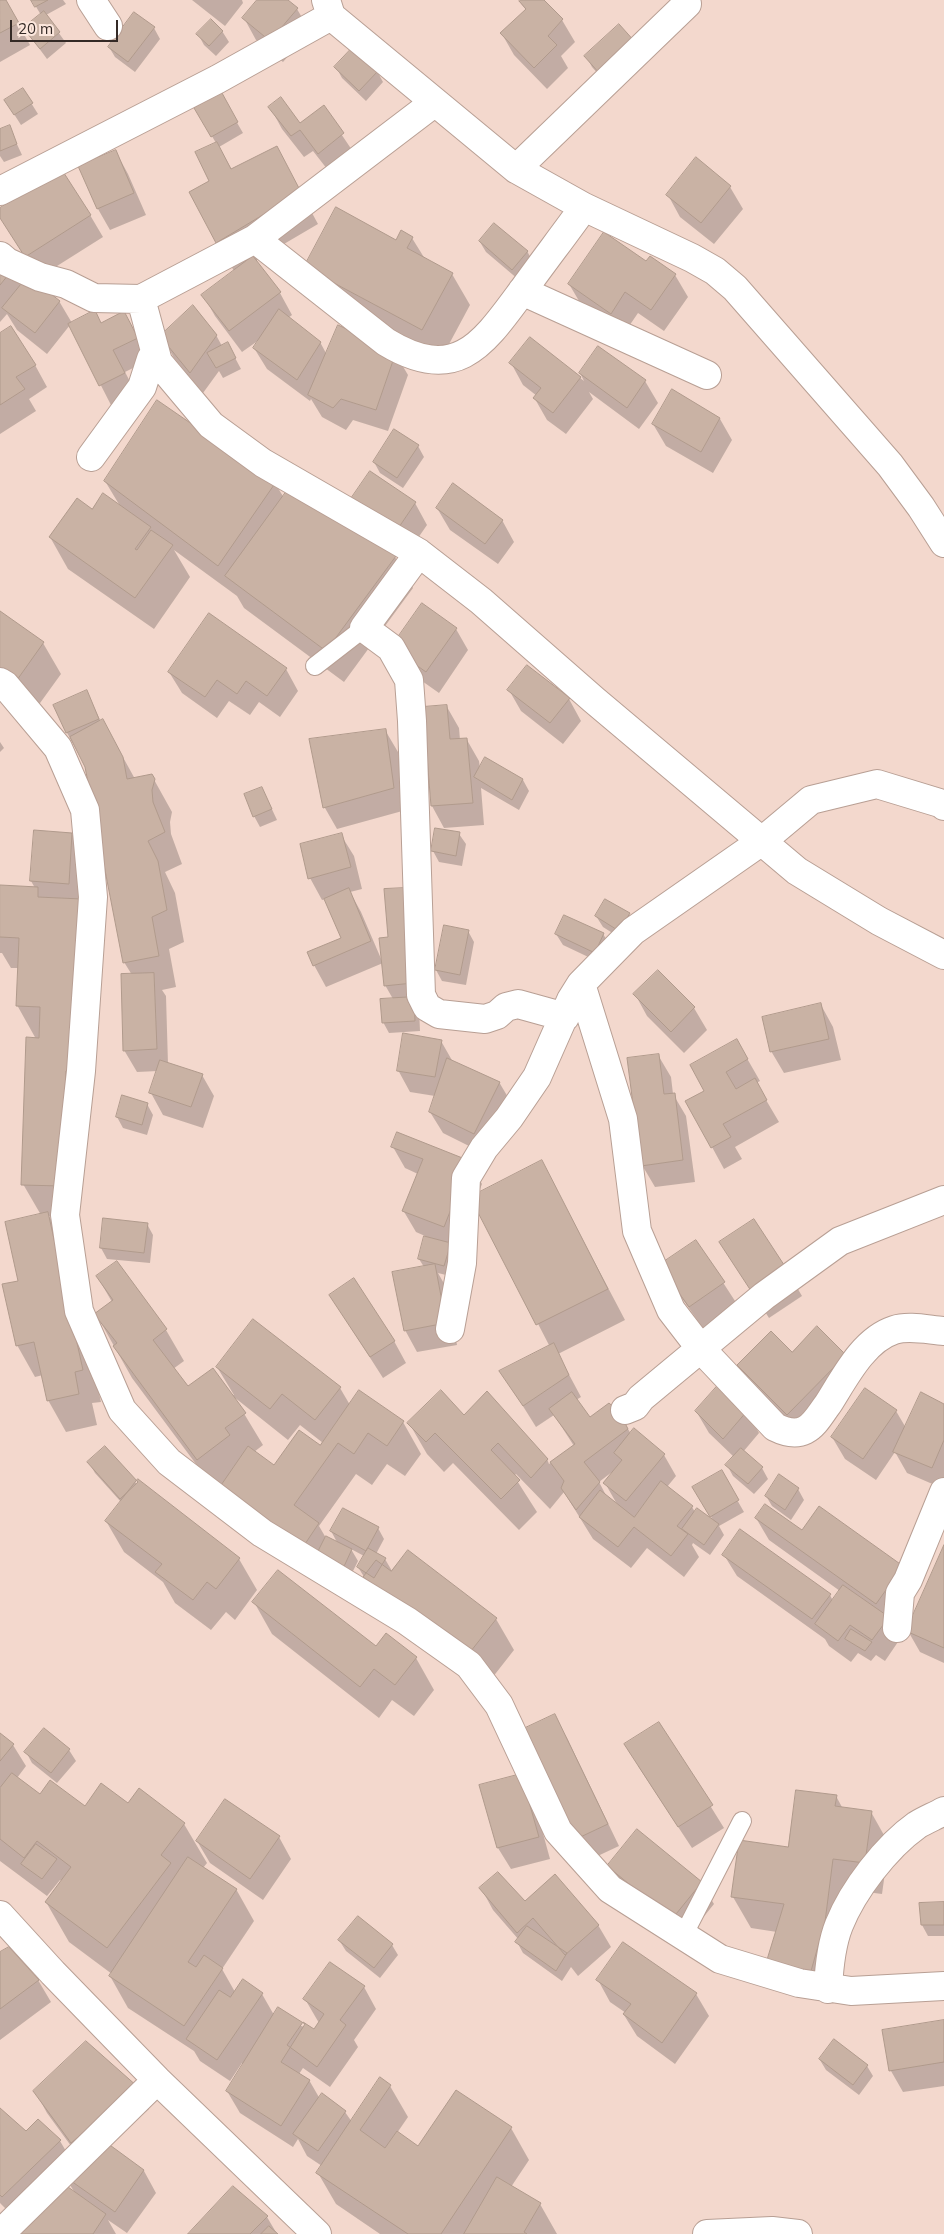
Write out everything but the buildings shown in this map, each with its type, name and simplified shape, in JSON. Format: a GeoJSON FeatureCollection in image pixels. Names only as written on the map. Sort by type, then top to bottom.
{"type":"FeatureCollection","features":[{"type":"Feature","properties":{"kind":"street"},"geometry":{"type":"LineString","coordinates":[[92,0],[108,26]]}},
{"type":"Feature","properties":{"kind":"street"},"geometry":{"type":"LineString","coordinates":[[516,169],[687,4]]}},
{"type":"Feature","properties":{"kind":"street"},"geometry":{"type":"LineString","coordinates":[[0,191],[218,79],[329,8],[435,102],[516,169],[584,208],[692,258],[715,271],[735,288],[890,465],[921,507],[944,543]]}},
{"type":"Feature","properties":{"kind":"street"},"geometry":{"type":"LineString","coordinates":[[0,256],[7,262],[40,277],[66,284],[94,298],[141,299],[255,239],[435,102]]}},
{"type":"Feature","properties":{"kind":"street"},"geometry":{"type":"LineString","coordinates":[[255,239],[386,342],[407,355],[431,360],[456,357],[477,346],[495,328],[584,208]]}},
{"type":"Feature","properties":{"kind":"street"},"geometry":{"type":"LineString","coordinates":[[522,291],[707,375]]}},
{"type":"Feature","properties":{"kind":"street"},"geometry":{"type":"LineString","coordinates":[[141,299],[158,362],[210,425],[263,463],[419,554],[481,601],[594,700],[797,871],[878,921],[944,955]]}},
{"type":"Feature","properties":{"kind":"street"},"geometry":{"type":"LineString","coordinates":[[91,457],[142,388],[151,359],[158,362]]}},
{"type":"Feature","properties":{"kind":"street"},"geometry":{"type":"LineString","coordinates":[[419,554],[364,628],[391,648],[409,680],[422,995],[432,1011],[439,1014],[479,1019],[491,1018],[506,1007],[518,1004],[565,1017]]}},
{"type":"Feature","properties":{"kind":"street"},"geometry":{"type":"LineString","coordinates":[[0,682],[5,685],[58,748],[85,810],[93,897],[81,1071],[65,1216],[79,1311],[122,1410],[169,1462],[262,1533],[407,1621],[469,1665],[498,1705],[558,1831],[610,1889],[720,1959],[799,1983],[828,1989],[851,1991],[944,1986]]}},
{"type":"Feature","properties":{"kind":"street"},"geometry":{"type":"LineString","coordinates":[[450,1329],[462,1263],[466,1178],[484,1148],[509,1118],[537,1077],[571,1000],[581,984],[633,931],[762,841],[811,800],[877,784],[944,804],[944,806]]}},
{"type":"Feature","properties":{"kind":"street"},"geometry":{"type":"LineString","coordinates":[[581,984],[623,1119],[638,1231],[671,1310],[701,1349],[775,1427],[784,1432],[794,1433],[812,1425],[856,1361],[869,1347],[894,1330],[914,1328],[944,1332]]}},
{"type":"Feature","properties":{"kind":"street"},"geometry":{"type":"LineString","coordinates":[[625,1410],[634,1406],[641,1398],[764,1296],[840,1241],[944,1200]]}},
{"type":"Feature","properties":{"kind":"street"},"geometry":{"type":"LineString","coordinates":[[897,1628],[900,1593],[908,1580],[944,1492]]}},
{"type":"Feature","properties":{"kind":"street"},"geometry":{"type":"LineString","coordinates":[[828,1989],[830,1957],[839,1925],[853,1897],[890,1848],[917,1825],[944,1811]]}},
{"type":"Feature","properties":{"kind":"street"},"geometry":{"type":"LineString","coordinates":[[3,1923],[157,2080],[317,2234]]}},
{"type":"Feature","properties":{"kind":"street"},"geometry":{"type":"LineString","coordinates":[[0,2234],[157,2080]]}},
{"type":"Feature","properties":{"kind":"street"},"geometry":{"type":"LineString","coordinates":[[708,2234],[772,2231],[798,2234]]}},
{"type":"Feature","properties":{"kind":"lane"},"geometry":{"type":"LineString","coordinates":[[315,666],[364,628]]}},
{"type":"Feature","properties":{"kind":"lane"},"geometry":{"type":"LineString","coordinates":[[683,1936],[742,1821]]}}]}
